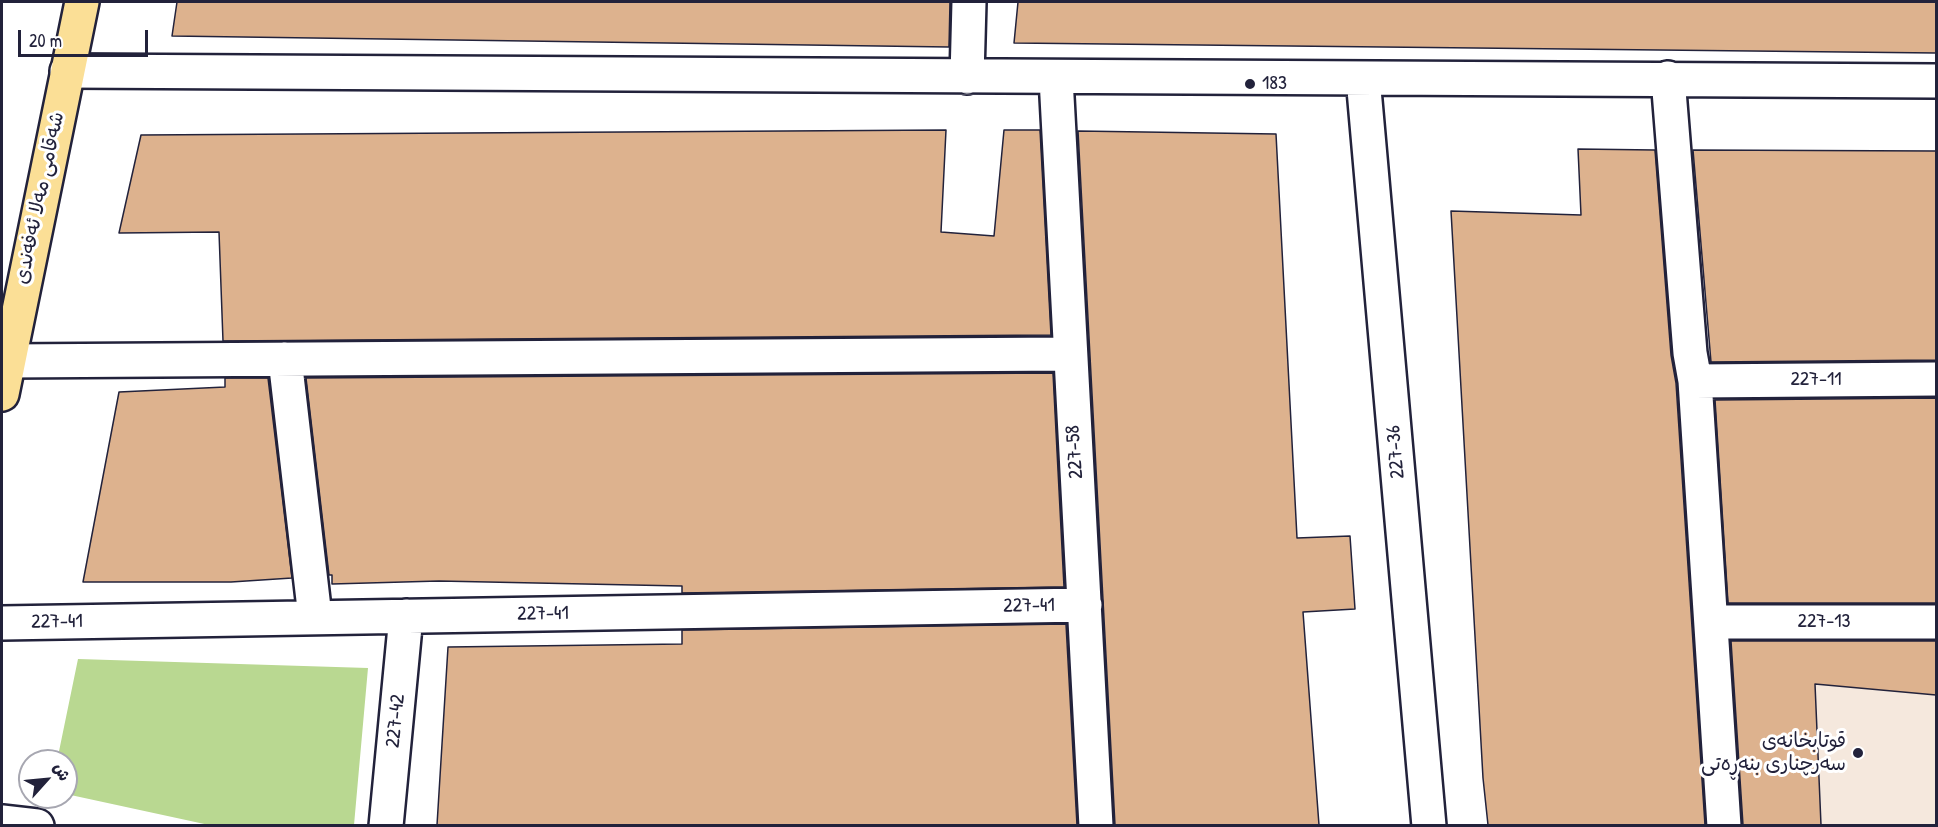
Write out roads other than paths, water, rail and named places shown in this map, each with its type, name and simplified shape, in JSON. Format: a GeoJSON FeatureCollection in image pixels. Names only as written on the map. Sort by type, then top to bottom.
{"type":"FeatureCollection","features":[{"type":"Feature","properties":{"kind":"main road","name":"شەقامی مەلا ئەفەندی"},"geometry":{"type":"LineString","coordinates":[[2,394],[82,2]]}},
{"type":"Feature","properties":{"kind":"street"},"geometry":{"type":"LineString","coordinates":[[967,77],[969,2]]}},
{"type":"Feature","properties":{"kind":"street"},"geometry":{"type":"LineString","coordinates":[[67,71],[1936,81]]}},
{"type":"Feature","properties":{"kind":"street","name":"227-58"},"geometry":{"type":"LineString","coordinates":[[1056,78],[1096,825]]}},
{"type":"Feature","properties":{"kind":"street","name":"227-36"},"geometry":{"type":"LineString","coordinates":[[1363,78],[1429,825]]}},
{"type":"Feature","properties":{"kind":"street"},"geometry":{"type":"LineString","coordinates":[[1668,78],[1690,353],[1695,381],[1724,825]]}},
{"type":"Feature","properties":{"kind":"street"},"geometry":{"type":"LineString","coordinates":[[7,361],[1069,354]]}},
{"type":"Feature","properties":{"kind":"street"},"geometry":{"type":"LineString","coordinates":[[285,359],[315,617]]}},
{"type":"Feature","properties":{"kind":"street","name":"227-11"},"geometry":{"type":"LineString","coordinates":[[1695,381],[1936,379]]}},
{"type":"Feature","properties":{"kind":"street","name":"227-41"},"geometry":{"type":"LineString","coordinates":[[2,623],[1085,605]]}},
{"type":"Feature","properties":{"kind":"street","name":"227-42"},"geometry":{"type":"LineString","coordinates":[[386,825],[406,616]]}},
{"type":"Feature","properties":{"kind":"street","name":"227-13"},"geometry":{"type":"LineString","coordinates":[[1711,622],[1936,622]]}},
{"type":"Feature","properties":{"kind":"street"},"geometry":{"type":"LineString","coordinates":[[2,822],[37,825]]}},
{"type":"Feature","properties":{"kind":"place","name":"183"},"geometry":{"type":"Point","coordinates":[1250,84]}},
{"type":"Feature","properties":{"kind":"place","name":"قوتابخانەی سەرچناری بنەڕەتی"},"geometry":{"type":"Point","coordinates":[1858,753]}}]}
